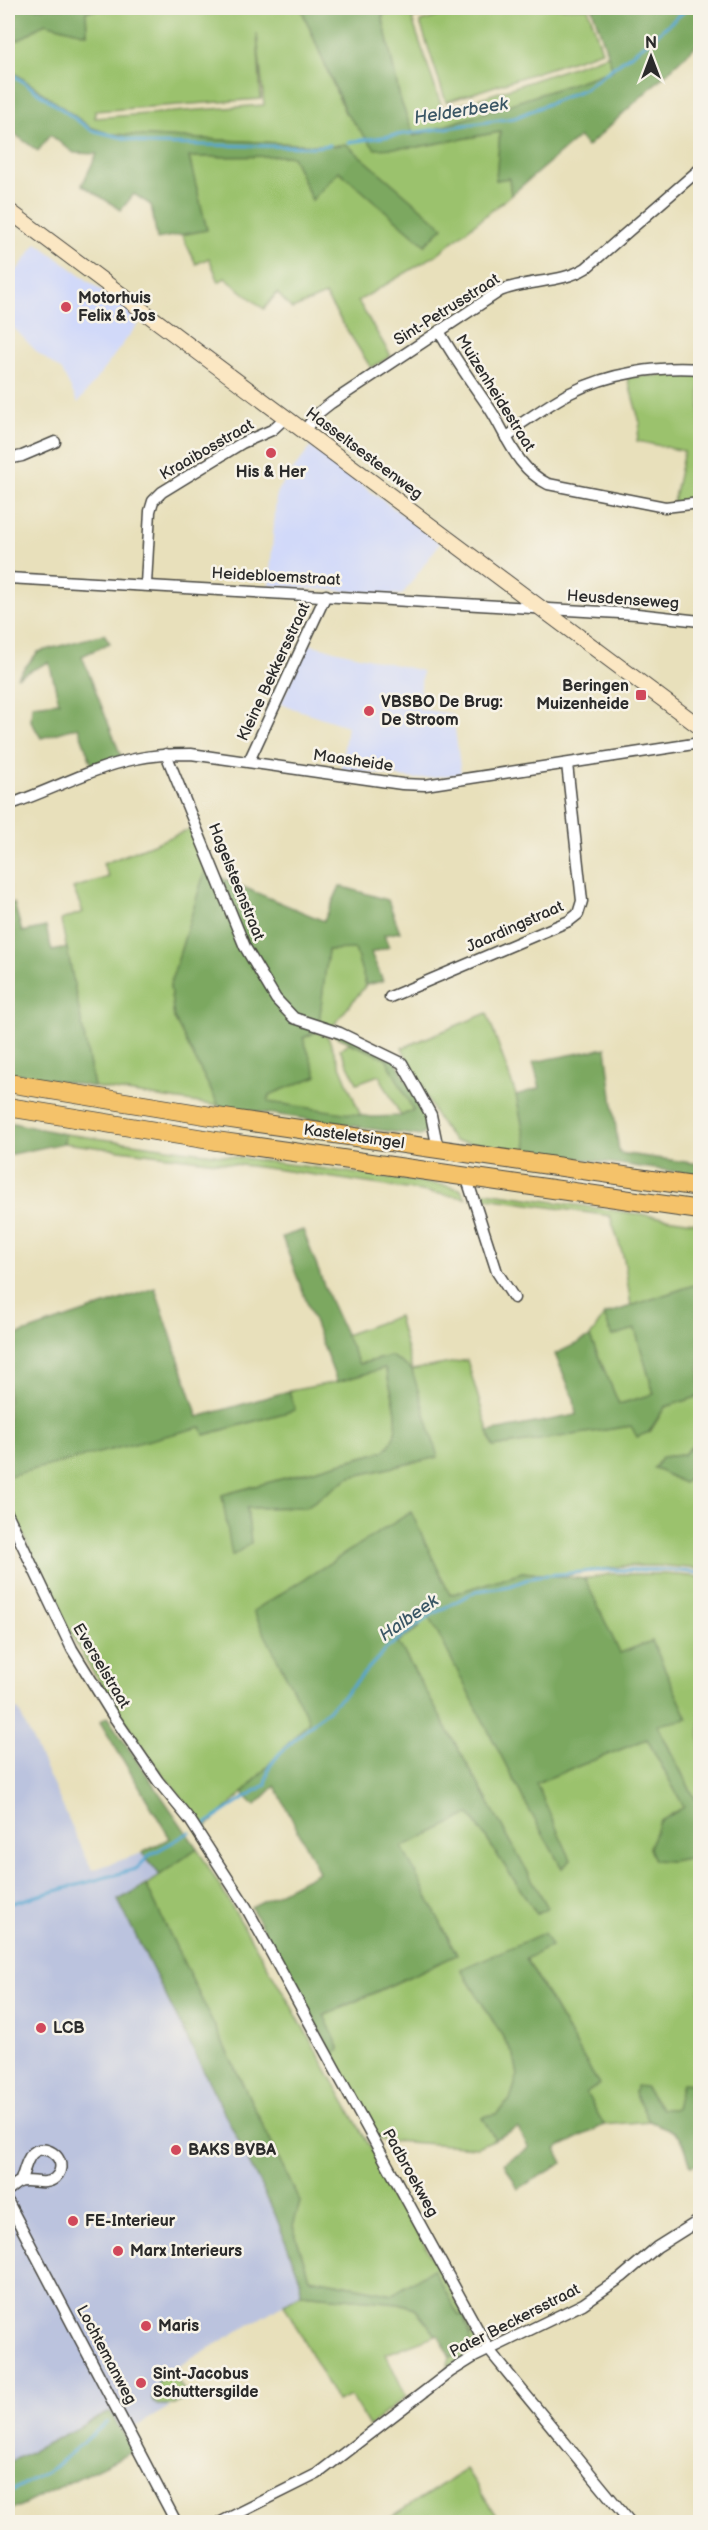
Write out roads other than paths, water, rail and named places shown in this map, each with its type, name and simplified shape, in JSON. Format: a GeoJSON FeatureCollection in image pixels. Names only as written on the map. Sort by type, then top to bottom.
{"type":"FeatureCollection","features":[{"type":"Feature","properties":{"kind":"main road","name":"Kasteletsingel"},"geometry":{"type":"LineString","coordinates":[[8,1083],[700,1187]]}},
{"type":"Feature","properties":{"kind":"main road","name":"Kasteletsingel"},"geometry":{"type":"LineString","coordinates":[[8,1107],[216,1141],[700,1210]]}},
{"type":"Feature","properties":{"kind":"street","name":"Sint-Petrusstraat"},"geometry":{"type":"LineString","coordinates":[[304,431],[317,414],[331,403],[508,287],[565,277],[579,272],[607,251],[700,169]]}},
{"type":"Feature","properties":{"kind":"street","name":"Hasseltsesteenweg"},"geometry":{"type":"LineString","coordinates":[[8,210],[700,727]]}},
{"type":"Feature","properties":{"kind":"street","name":"Muizenheidestraat"},"geometry":{"type":"LineString","coordinates":[[439,331],[527,470],[548,484],[665,507],[700,503]]}},
{"type":"Feature","properties":{"kind":"street"},"geometry":{"type":"LineString","coordinates":[[506,438],[519,425],[571,393],[605,379],[651,370],[700,369]]}},
{"type":"Feature","properties":{"kind":"street","name":"Kraaibosstraat"},"geometry":{"type":"LineString","coordinates":[[146,584],[150,511],[153,501],[162,492],[242,443],[272,430],[285,418]]}},
{"type":"Feature","properties":{"kind":"street"},"geometry":{"type":"LineString","coordinates":[[8,459],[22,456],[55,442]]}},
{"type":"Feature","properties":{"kind":"street","name":"Heidebloemstraat"},"geometry":{"type":"LineString","coordinates":[[8,578],[146,584],[543,609]]}},
{"type":"Feature","properties":{"kind":"street","name":"Kleine Bekkersstraat"},"geometry":{"type":"LineString","coordinates":[[249,761],[326,595]]}},
{"type":"Feature","properties":{"kind":"street","name":"Heusdenseweg"},"geometry":{"type":"LineString","coordinates":[[543,609],[637,614],[700,621]]}},
{"type":"Feature","properties":{"kind":"street","name":"Maasheide"},"geometry":{"type":"LineString","coordinates":[[8,805],[106,767],[166,754],[191,754],[402,784],[425,785],[700,743]]}},
{"type":"Feature","properties":{"kind":"street","name":"Hagelsteenstraat"},"geometry":{"type":"LineString","coordinates":[[166,754],[245,947],[276,999],[294,1018],[340,1033],[402,1063],[431,1115],[438,1149]]}},
{"type":"Feature","properties":{"kind":"street","name":"Jaardingstraat"},"geometry":{"type":"LineString","coordinates":[[390,997],[569,921],[578,914],[582,901],[567,764]]}},
{"type":"Feature","properties":{"kind":"street"},"geometry":{"type":"LineString","coordinates":[[466,1176],[498,1272],[514,1298]]}},
{"type":"Feature","properties":{"kind":"street","name":"Everselstraat"},"geometry":{"type":"LineString","coordinates":[[8,1515],[72,1649],[111,1714],[158,1781],[190,1820]]}},
{"type":"Feature","properties":{"kind":"street","name":"Padbroekweg"},"geometry":{"type":"LineString","coordinates":[[190,1820],[246,1907],[489,2350],[630,2523]]}},
{"type":"Feature","properties":{"kind":"street"},"geometry":{"type":"LineString","coordinates":[[8,2190],[20,2182]]}},
{"type":"Feature","properties":{"kind":"street","name":"Lochtemanweg"},"geometry":{"type":"LineString","coordinates":[[8,2202],[176,2523]]}},
{"type":"Feature","properties":{"kind":"street","name":"Pater Beckersstraat"},"geometry":{"type":"LineString","coordinates":[[221,2523],[316,2474],[429,2387],[489,2350],[583,2304],[622,2277],[657,2247],[700,2220]]}},
{"type":"Feature","properties":{"kind":"waterway","name":"Helderbeek"},"geometry":{"type":"LineString","coordinates":[[349,142],[514,118],[584,89],[648,42],[688,8]]}},
{"type":"Feature","properties":{"kind":"waterway","name":"Helderbeek"},"geometry":{"type":"LineString","coordinates":[[8,71],[91,130],[148,144],[314,147],[330,145]]}},
{"type":"Feature","properties":{"kind":"waterway","name":"Halbeek"},"geometry":{"type":"LineString","coordinates":[[201,1827],[266,1784],[269,1767],[280,1753],[345,1694],[387,1648],[431,1615],[476,1591],[510,1586],[536,1576],[605,1570],[669,1570],[700,1573]]}},
{"type":"Feature","properties":{"kind":"waterway","name":"Halbeek"},"geometry":{"type":"LineString","coordinates":[[8,1904],[136,1869],[150,1855],[190,1832]]}},
{"type":"Feature","properties":{"kind":"waterway"},"geometry":{"type":"LineString","coordinates":[[8,2493],[53,2468],[107,2422]]}},
{"type":"Feature","properties":{"kind":"place","name":"Motorhuis Felix & Jos"},"geometry":{"type":"Point","coordinates":[66,307]}},
{"type":"Feature","properties":{"kind":"place","name":"His & Her"},"geometry":{"type":"Point","coordinates":[271,453]}},
{"type":"Feature","properties":{"kind":"place","name":"Beringen Muizenheide"},"geometry":{"type":"Point","coordinates":[641,695]}},
{"type":"Feature","properties":{"kind":"place","name":"VBSBO De Brug: De Stroom"},"geometry":{"type":"Point","coordinates":[369,711]}},
{"type":"Feature","properties":{"kind":"place","name":"LCB"},"geometry":{"type":"Point","coordinates":[41,2028]}},
{"type":"Feature","properties":{"kind":"place","name":"BAKS BVBA"},"geometry":{"type":"Point","coordinates":[176,2150]}},
{"type":"Feature","properties":{"kind":"place","name":"FE-Interieur"},"geometry":{"type":"Point","coordinates":[73,2221]}},
{"type":"Feature","properties":{"kind":"place","name":"Marx Interieurs"},"geometry":{"type":"Point","coordinates":[118,2251]}},
{"type":"Feature","properties":{"kind":"place","name":"Maris"},"geometry":{"type":"Point","coordinates":[146,2326]}},
{"type":"Feature","properties":{"kind":"place","name":"Sint-Jacobus Schuttersgilde"},"geometry":{"type":"Point","coordinates":[141,2383]}}]}
